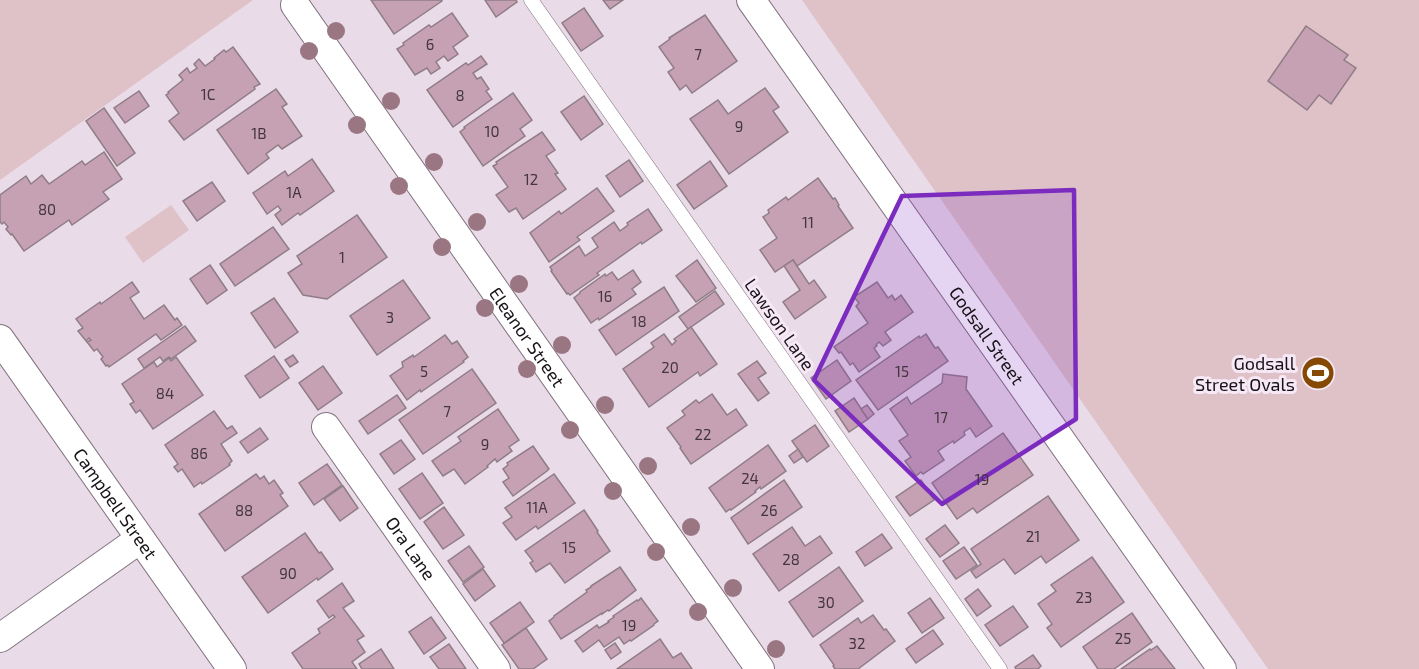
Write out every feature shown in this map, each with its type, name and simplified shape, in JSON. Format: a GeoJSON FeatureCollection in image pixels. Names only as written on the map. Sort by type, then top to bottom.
{"type":"FeatureCollection","features":[{"type":"Feature","properties":{"kind":"street","name":"Godsall Street"},"geometry":{"type":"LineString","coordinates":[[751,0],[1222,669]]}},
{"type":"Feature","properties":{"kind":"street","name":"Eleanor Street"},"geometry":{"type":"LineString","coordinates":[[295,5],[760,669]]}},
{"type":"Feature","properties":{"kind":"street","name":"Campbell Street"},"geometry":{"type":"LineString","coordinates":[[0,339],[231,669]]}},
{"type":"Feature","properties":{"kind":"street","name":"Ora Lane"},"geometry":{"type":"LineString","coordinates":[[326,427],[496,669]]}},
{"type":"Feature","properties":{"kind":"street"},"geometry":{"type":"LineString","coordinates":[[0,638],[140,539]]}},
{"type":"Feature","properties":{"kind":"lane","name":"Lawson Lane"},"geometry":{"type":"LineString","coordinates":[[531,0],[1000,669]]}},
{"type":"Feature","properties":{"kind":"highlighted area"},"geometry":{"type":"Polygon","coordinates":[[[1074,190],[1076,419],[942,504],[814,380],[902,196],[1074,190]]]}},
{"type":"Feature","properties":{"kind":"shaded area"},"geometry":{"type":"Polygon","coordinates":[[[0,0],[253,0],[0,180],[0,0]]]}},
{"type":"Feature","properties":{"kind":"shaded area"},"geometry":{"type":"Polygon","coordinates":[[[802,0],[1419,0],[1419,669],[1268,669],[802,0]]]}},
{"type":"Feature","properties":{"kind":"shaded area"},"geometry":{"type":"Polygon","coordinates":[[[171,205],[189,230],[143,263],[125,237],[171,205]]]}},
{"type":"Feature","properties":{"kind":"building"},"geometry":{"type":"Polygon","coordinates":[[[371,0],[441,0],[442,1],[394,34],[371,0]]]}},
{"type":"Feature","properties":{"kind":"building"},"geometry":{"type":"Polygon","coordinates":[[[485,0],[516,0],[517,2],[496,17],[485,0]]]}},
{"type":"Feature","properties":{"kind":"building"},"geometry":{"type":"Polygon","coordinates":[[[603,0],[623,0],[610,9],[603,0]]]}},
{"type":"Feature","properties":{"kind":"building"},"geometry":{"type":"Polygon","coordinates":[[[584,8],[603,36],[581,51],[562,23],[584,8]]]}},
{"type":"Feature","properties":{"kind":"building"},"geometry":{"type":"Polygon","coordinates":[[[452,13],[468,36],[453,47],[458,54],[448,61],[444,56],[436,62],[440,68],[431,74],[427,68],[415,75],[397,49],[429,25],[431,27],[452,13]]]}},
{"type":"Feature","properties":{"kind":"building"},"geometry":{"type":"Polygon","coordinates":[[[705,15],[737,61],[692,93],[686,85],[680,90],[668,72],[674,68],[659,47],[705,15]]]}},
{"type":"Feature","properties":{"kind":"building"},"geometry":{"type":"Polygon","coordinates":[[[1306,26],[1348,55],[1344,60],[1356,68],[1331,104],[1319,95],[1307,110],[1268,81],[1306,26]]]}},
{"type":"Feature","properties":{"kind":"building"},"geometry":{"type":"Polygon","coordinates":[[[233,47],[260,84],[184,140],[169,121],[179,113],[166,95],[183,80],[179,75],[187,68],[190,73],[197,68],[194,64],[199,59],[205,66],[224,50],[226,52],[233,47]]]}},
{"type":"Feature","properties":{"kind":"building"},"geometry":{"type":"Polygon","coordinates":[[[481,56],[487,64],[473,73],[477,79],[481,77],[492,99],[453,127],[427,90],[466,63],[468,65],[481,56]]]}},
{"type":"Feature","properties":{"kind":"building"},"geometry":{"type":"Polygon","coordinates":[[[765,88],[779,107],[773,111],[788,132],[729,174],[690,119],[718,100],[728,114],[765,88]]]}},
{"type":"Feature","properties":{"kind":"building"},"geometry":{"type":"Polygon","coordinates":[[[276,89],[287,104],[282,107],[302,136],[282,149],[278,145],[266,154],[269,158],[248,174],[217,130],[276,89]]]}},
{"type":"Feature","properties":{"kind":"building"},"geometry":{"type":"Polygon","coordinates":[[[139,91],[149,106],[125,123],[114,108],[139,91]]]}},
{"type":"Feature","properties":{"kind":"building"},"geometry":{"type":"Polygon","coordinates":[[[513,93],[532,120],[520,129],[525,136],[483,166],[460,132],[513,93]]]}},
{"type":"Feature","properties":{"kind":"building"},"geometry":{"type":"Polygon","coordinates":[[[584,96],[603,124],[581,140],[561,112],[584,96]]]}},
{"type":"Feature","properties":{"kind":"building"},"geometry":{"type":"Polygon","coordinates":[[[104,108],[135,153],[117,166],[86,121],[104,108]]]}},
{"type":"Feature","properties":{"kind":"building"},"geometry":{"type":"Polygon","coordinates":[[[542,132],[555,150],[546,156],[566,189],[523,219],[516,208],[509,212],[496,195],[508,187],[493,166],[542,132]]]}},
{"type":"Feature","properties":{"kind":"building"},"geometry":{"type":"Polygon","coordinates":[[[104,152],[122,179],[103,192],[109,199],[72,225],[69,220],[24,251],[6,229],[8,227],[4,222],[2,224],[0,222],[0,195],[26,176],[31,184],[42,175],[49,184],[82,161],[85,165],[104,152]]]}},
{"type":"Feature","properties":{"kind":"building"},"geometry":{"type":"Polygon","coordinates":[[[312,159],[334,191],[282,225],[275,215],[281,210],[278,206],[267,214],[253,193],[285,171],[288,176],[312,159]]]}},
{"type":"Feature","properties":{"kind":"building"},"geometry":{"type":"Polygon","coordinates":[[[629,160],[643,181],[620,197],[606,176],[629,160]]]}},
{"type":"Feature","properties":{"kind":"building"},"geometry":{"type":"Polygon","coordinates":[[[710,161],[727,186],[694,209],[677,185],[710,161]]]}},
{"type":"Feature","properties":{"kind":"building"},"geometry":{"type":"Polygon","coordinates":[[[818,178],[833,199],[835,198],[853,228],[797,266],[793,260],[775,272],[760,250],[777,238],[763,217],[769,213],[768,210],[786,197],[788,200],[818,178]]]}},
{"type":"Feature","properties":{"kind":"building"},"geometry":{"type":"Polygon","coordinates":[[[212,182],[225,201],[197,221],[183,201],[212,182]]]}},
{"type":"Feature","properties":{"kind":"building"},"geometry":{"type":"Polygon","coordinates":[[[597,188],[614,211],[577,237],[580,240],[549,262],[530,233],[559,211],[561,214],[597,188]]]}},
{"type":"Feature","properties":{"kind":"building"},"geometry":{"type":"Polygon","coordinates":[[[648,209],[662,230],[597,273],[599,275],[570,295],[567,294],[550,267],[579,246],[585,256],[598,247],[592,238],[614,222],[620,231],[628,225],[627,223],[648,209]]]}},
{"type":"Feature","properties":{"kind":"building"},"geometry":{"type":"Polygon","coordinates":[[[357,215],[387,257],[327,299],[303,295],[288,273],[302,264],[297,256],[357,215]]]}},
{"type":"Feature","properties":{"kind":"building"},"geometry":{"type":"Polygon","coordinates":[[[273,227],[289,249],[235,286],[220,264],[273,227]]]}},
{"type":"Feature","properties":{"kind":"building"},"geometry":{"type":"Polygon","coordinates":[[[697,260],[716,288],[696,302],[676,276],[697,260]]]}},
{"type":"Feature","properties":{"kind":"building"},"geometry":{"type":"Polygon","coordinates":[[[793,260],[809,284],[814,280],[826,297],[795,319],[783,302],[800,290],[784,266],[793,260]]]}},
{"type":"Feature","properties":{"kind":"building"},"geometry":{"type":"Polygon","coordinates":[[[210,265],[227,290],[207,304],[190,279],[210,265]]]}},
{"type":"Feature","properties":{"kind":"building"},"geometry":{"type":"Polygon","coordinates":[[[633,270],[641,282],[632,289],[636,294],[599,320],[598,318],[591,323],[574,298],[605,274],[606,276],[612,272],[618,280],[633,270]]]}},
{"type":"Feature","properties":{"kind":"building"},"geometry":{"type":"Polygon","coordinates":[[[403,280],[430,318],[377,355],[350,316],[403,280]]]}},
{"type":"Feature","properties":{"kind":"building"},"geometry":{"type":"Polygon","coordinates":[[[132,282],[139,292],[130,298],[144,319],[164,305],[175,320],[177,318],[182,325],[161,340],[156,334],[109,367],[101,359],[103,357],[97,349],[94,351],[87,342],[91,340],[89,338],[86,341],[78,331],[83,328],[76,319],[132,282]]]}},
{"type":"Feature","properties":{"kind":"building"},"geometry":{"type":"Polygon","coordinates":[[[877,282],[888,298],[892,295],[895,300],[901,295],[913,312],[885,332],[891,340],[883,346],[879,342],[874,348],[880,357],[859,372],[853,363],[850,365],[841,352],[839,353],[834,347],[868,323],[856,306],[859,303],[854,297],[877,282]]]}},
{"type":"Feature","properties":{"kind":"building"},"geometry":{"type":"Polygon","coordinates":[[[664,287],[679,311],[616,355],[599,330],[664,287]]]}},
{"type":"Feature","properties":{"kind":"building"},"geometry":{"type":"Polygon","coordinates":[[[715,291],[724,304],[688,329],[679,317],[715,291]]]}},
{"type":"Feature","properties":{"kind":"building"},"geometry":{"type":"Polygon","coordinates":[[[274,298],[298,332],[275,348],[251,313],[274,298]]]}},
{"type":"Feature","properties":{"kind":"building"},"geometry":{"type":"Polygon","coordinates":[[[185,326],[196,341],[171,359],[169,357],[163,361],[160,357],[144,368],[138,359],[185,326]]]}},
{"type":"Feature","properties":{"kind":"building"},"geometry":{"type":"Polygon","coordinates":[[[691,327],[717,364],[700,376],[698,372],[649,407],[623,369],[654,347],[651,343],[664,334],[672,345],[676,341],[674,339],[691,327]]]}},
{"type":"Feature","properties":{"kind":"building"},"geometry":{"type":"Polygon","coordinates":[[[926,334],[935,348],[938,347],[948,361],[878,410],[856,380],[919,336],[920,338],[926,334]]]}},
{"type":"Feature","properties":{"kind":"building"},"geometry":{"type":"Polygon","coordinates":[[[445,335],[452,344],[457,341],[468,357],[407,400],[390,376],[403,367],[402,362],[413,355],[414,357],[445,335]]]}},
{"type":"Feature","properties":{"kind":"building"},"geometry":{"type":"Polygon","coordinates":[[[293,355],[298,362],[290,367],[285,360],[293,355]]]}},
{"type":"Feature","properties":{"kind":"building"},"geometry":{"type":"Polygon","coordinates":[[[274,356],[289,378],[260,398],[245,376],[274,356]]]}},
{"type":"Feature","properties":{"kind":"building"},"geometry":{"type":"Polygon","coordinates":[[[176,357],[203,395],[153,429],[140,410],[136,413],[130,404],[134,402],[122,384],[154,362],[157,367],[169,358],[171,361],[176,357]]]}},
{"type":"Feature","properties":{"kind":"building"},"geometry":{"type":"Polygon","coordinates":[[[837,360],[851,381],[826,399],[811,378],[837,360]]]}},
{"type":"Feature","properties":{"kind":"building"},"geometry":{"type":"Polygon","coordinates":[[[757,361],[766,373],[758,378],[769,393],[758,401],[738,374],[757,361]]]}},
{"type":"Feature","properties":{"kind":"building"},"geometry":{"type":"Polygon","coordinates":[[[323,366],[342,393],[318,410],[299,383],[323,366]]]}},
{"type":"Feature","properties":{"kind":"building"},"geometry":{"type":"Polygon","coordinates":[[[472,369],[496,403],[423,454],[399,420],[472,369]]]}},
{"type":"Feature","properties":{"kind":"building"},"geometry":{"type":"Polygon","coordinates":[[[943,374],[967,377],[966,389],[992,426],[976,437],[970,428],[954,443],[953,441],[938,451],[944,460],[916,476],[905,461],[911,457],[899,441],[908,435],[890,409],[907,397],[911,404],[942,383],[943,374]]]}},
{"type":"Feature","properties":{"kind":"building"},"geometry":{"type":"Polygon","coordinates":[[[712,394],[727,415],[736,409],[747,425],[691,464],[667,428],[685,415],[682,411],[696,400],[699,403],[712,394]]]}},
{"type":"Feature","properties":{"kind":"building"},"geometry":{"type":"Polygon","coordinates":[[[397,395],[406,408],[368,434],[359,421],[397,395]]]}},
{"type":"Feature","properties":{"kind":"building"},"geometry":{"type":"Polygon","coordinates":[[[854,398],[868,419],[849,432],[835,411],[854,398]]]}},
{"type":"Feature","properties":{"kind":"building"},"geometry":{"type":"Polygon","coordinates":[[[867,405],[874,414],[868,419],[861,409],[867,405]]]}},
{"type":"Feature","properties":{"kind":"building"},"geometry":{"type":"Polygon","coordinates":[[[498,409],[519,440],[509,447],[512,451],[497,462],[495,459],[465,484],[454,469],[443,476],[432,461],[461,441],[458,437],[498,409]]]}},
{"type":"Feature","properties":{"kind":"building"},"geometry":{"type":"Polygon","coordinates":[[[214,411],[227,429],[232,426],[237,433],[221,444],[232,461],[230,465],[194,487],[182,469],[178,472],[174,467],[178,464],[165,445],[214,411]]]}},
{"type":"Feature","properties":{"kind":"building"},"geometry":{"type":"Polygon","coordinates":[[[815,425],[829,446],[807,462],[792,441],[815,425]]]}},
{"type":"Feature","properties":{"kind":"building"},"geometry":{"type":"Polygon","coordinates":[[[260,428],[268,439],[248,453],[240,442],[260,428]]]}},
{"type":"Feature","properties":{"kind":"building"},"geometry":{"type":"Polygon","coordinates":[[[1003,433],[1033,475],[977,513],[973,508],[957,519],[932,483],[1003,433]]]}},
{"type":"Feature","properties":{"kind":"building"},"geometry":{"type":"Polygon","coordinates":[[[401,440],[415,459],[394,474],[380,454],[401,440]]]}},
{"type":"Feature","properties":{"kind":"building"},"geometry":{"type":"Polygon","coordinates":[[[768,445],[786,471],[726,512],[709,488],[768,445]]]}},
{"type":"Feature","properties":{"kind":"building"},"geometry":{"type":"Polygon","coordinates":[[[533,446],[549,469],[513,496],[503,482],[509,478],[503,469],[508,465],[507,463],[533,446]]]}},
{"type":"Feature","properties":{"kind":"building"},"geometry":{"type":"Polygon","coordinates":[[[798,449],[803,457],[794,463],[789,456],[798,449]]]}},
{"type":"Feature","properties":{"kind":"building"},"geometry":{"type":"Polygon","coordinates":[[[327,464],[342,485],[314,505],[299,483],[327,464]]]}},
{"type":"Feature","properties":{"kind":"building"},"geometry":{"type":"Polygon","coordinates":[[[422,473],[443,503],[420,519],[399,489],[422,473]]]}},
{"type":"Feature","properties":{"kind":"building"},"geometry":{"type":"Polygon","coordinates":[[[256,474],[260,479],[264,476],[269,484],[274,480],[283,493],[280,495],[288,506],[225,551],[199,514],[256,474]]]}},
{"type":"Feature","properties":{"kind":"building"},"geometry":{"type":"Polygon","coordinates":[[[554,474],[575,503],[538,529],[536,526],[516,540],[503,523],[512,517],[505,508],[554,474]]]}},
{"type":"Feature","properties":{"kind":"building"},"geometry":{"type":"Polygon","coordinates":[[[784,480],[802,507],[748,544],[731,518],[784,480]]]}},
{"type":"Feature","properties":{"kind":"building"},"geometry":{"type":"Polygon","coordinates":[[[921,480],[934,500],[910,516],[896,497],[921,480]]]}},
{"type":"Feature","properties":{"kind":"building"},"geometry":{"type":"Polygon","coordinates":[[[343,486],[358,508],[340,521],[324,499],[343,486]]]}},
{"type":"Feature","properties":{"kind":"building"},"geometry":{"type":"Polygon","coordinates":[[[1048,496],[1079,540],[1046,563],[1041,556],[1015,574],[1004,559],[976,578],[971,571],[981,564],[971,549],[1048,496]]]}},
{"type":"Feature","properties":{"kind":"building"},"geometry":{"type":"Polygon","coordinates":[[[444,507],[464,535],[443,549],[424,522],[444,507]]]}},
{"type":"Feature","properties":{"kind":"building"},"geometry":{"type":"Polygon","coordinates":[[[584,510],[610,551],[565,583],[550,563],[536,572],[530,563],[533,561],[525,551],[584,510]]]}},
{"type":"Feature","properties":{"kind":"building"},"geometry":{"type":"Polygon","coordinates":[[[945,525],[959,543],[940,557],[926,539],[945,525]]]}},
{"type":"Feature","properties":{"kind":"building"},"geometry":{"type":"Polygon","coordinates":[[[792,527],[805,546],[820,536],[832,553],[779,591],[753,554],[792,527]]]}},
{"type":"Feature","properties":{"kind":"building"},"geometry":{"type":"Polygon","coordinates":[[[305,533],[333,569],[268,613],[242,577],[305,533]]]}},
{"type":"Feature","properties":{"kind":"building"},"geometry":{"type":"Polygon","coordinates":[[[882,534],[892,548],[865,566],[856,552],[882,534]]]}},
{"type":"Feature","properties":{"kind":"building"},"geometry":{"type":"Polygon","coordinates":[[[469,546],[484,567],[463,582],[448,561],[469,546]]]}},
{"type":"Feature","properties":{"kind":"building"},"geometry":{"type":"Polygon","coordinates":[[[964,547],[977,565],[956,579],[943,561],[964,547]]]}},
{"type":"Feature","properties":{"kind":"building"},"geometry":{"type":"Polygon","coordinates":[[[1092,557],[1124,602],[1061,647],[1047,628],[1052,624],[1038,604],[1056,591],[1051,585],[1092,557]]]}},
{"type":"Feature","properties":{"kind":"building"},"geometry":{"type":"Polygon","coordinates":[[[620,567],[636,590],[609,611],[561,639],[549,621],[587,592],[586,590],[591,586],[620,567]]]}},
{"type":"Feature","properties":{"kind":"building"},"geometry":{"type":"Polygon","coordinates":[[[839,567],[863,601],[813,637],[789,602],[839,567]]]}},
{"type":"Feature","properties":{"kind":"building"},"geometry":{"type":"Polygon","coordinates":[[[483,569],[495,586],[475,601],[463,584],[483,569]]]}},
{"type":"Feature","properties":{"kind":"building"},"geometry":{"type":"Polygon","coordinates":[[[342,583],[354,601],[343,608],[364,636],[357,640],[365,652],[352,662],[357,669],[303,669],[292,653],[320,633],[318,629],[335,617],[333,615],[329,618],[317,601],[342,583]]]}},
{"type":"Feature","properties":{"kind":"building"},"geometry":{"type":"Polygon","coordinates":[[[978,589],[991,606],[977,616],[965,599],[978,589]]]}},
{"type":"Feature","properties":{"kind":"building"},"geometry":{"type":"Polygon","coordinates":[[[641,598],[658,621],[654,625],[624,644],[619,637],[604,647],[599,640],[583,652],[575,641],[597,625],[599,628],[609,622],[613,616],[641,598]]]}},
{"type":"Feature","properties":{"kind":"building"},"geometry":{"type":"Polygon","coordinates":[[[930,598],[944,618],[922,633],[908,613],[930,598]]]}},
{"type":"Feature","properties":{"kind":"building"},"geometry":{"type":"Polygon","coordinates":[[[520,602],[534,622],[504,643],[490,623],[520,602]]]}},
{"type":"Feature","properties":{"kind":"building"},"geometry":{"type":"Polygon","coordinates":[[[1013,606],[1028,627],[1000,646],[985,625],[1013,606]]]}},
{"type":"Feature","properties":{"kind":"building"},"geometry":{"type":"Polygon","coordinates":[[[1132,613],[1152,642],[1114,669],[1098,669],[1083,647],[1132,613]]]}},
{"type":"Feature","properties":{"kind":"building"},"geometry":{"type":"Polygon","coordinates":[[[873,615],[895,641],[858,669],[835,669],[820,645],[858,618],[861,623],[873,615]]]}},
{"type":"Feature","properties":{"kind":"building"},"geometry":{"type":"Polygon","coordinates":[[[431,617],[446,638],[424,654],[409,632],[431,617]]]}},
{"type":"Feature","properties":{"kind":"building"},"geometry":{"type":"Polygon","coordinates":[[[526,628],[547,659],[533,669],[519,669],[502,645],[526,628]]]}},
{"type":"Feature","properties":{"kind":"building"},"geometry":{"type":"Polygon","coordinates":[[[933,630],[943,644],[916,663],[906,649],[933,630]]]}},
{"type":"Feature","properties":{"kind":"building"},"geometry":{"type":"Polygon","coordinates":[[[660,639],[673,658],[681,653],[692,669],[617,669],[660,639]]]}},
{"type":"Feature","properties":{"kind":"building"},"geometry":{"type":"Polygon","coordinates":[[[615,643],[621,652],[611,659],[605,650],[615,643]]]}},
{"type":"Feature","properties":{"kind":"building"},"geometry":{"type":"Polygon","coordinates":[[[449,644],[466,669],[439,669],[430,657],[449,644]]]}},
{"type":"Feature","properties":{"kind":"building"},"geometry":{"type":"Polygon","coordinates":[[[1157,646],[1175,669],[1121,669],[1150,649],[1157,646]]]}},
{"type":"Feature","properties":{"kind":"building"},"geometry":{"type":"Polygon","coordinates":[[[381,649],[394,669],[362,669],[359,664],[381,649]]]}},
{"type":"Feature","properties":{"kind":"building"},"geometry":{"type":"Polygon","coordinates":[[[1033,655],[1041,666],[1038,669],[1016,669],[1015,667],[1033,655]]]}},
{"type":"Feature","properties":{"kind":"place","name":"Godsall Street Ovals"},"geometry":{"type":"Point","coordinates":[1318,373]}}]}
